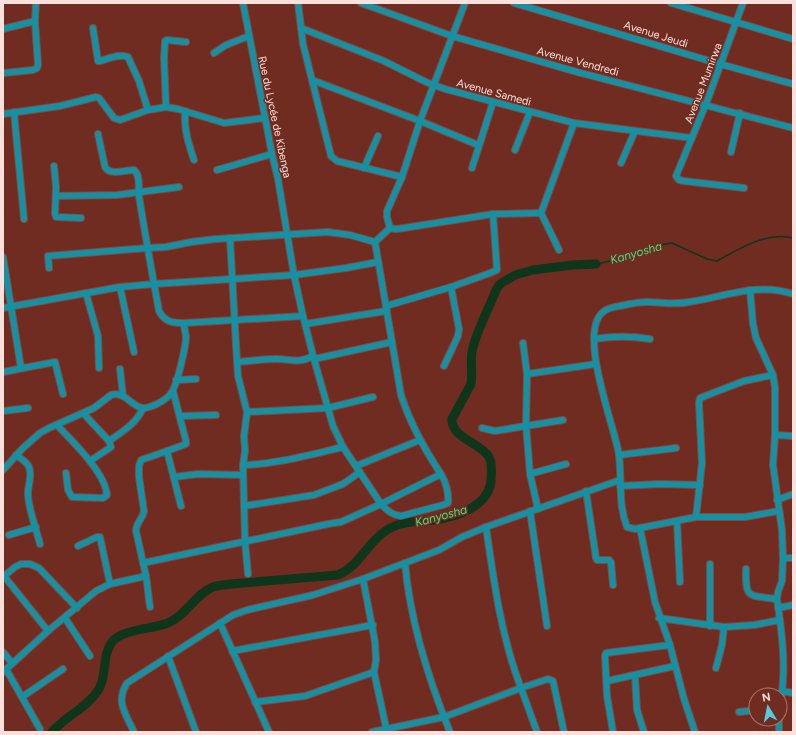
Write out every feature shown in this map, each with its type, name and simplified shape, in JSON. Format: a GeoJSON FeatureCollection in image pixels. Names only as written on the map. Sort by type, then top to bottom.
{"type":"FeatureCollection","features":[{"type":"Feature","properties":{"kind":"street"},"geometry":{"type":"LineString","coordinates":[[3,73],[33,70],[38,68],[36,3]]}},
{"type":"Feature","properties":{"kind":"street","name":"Rue du Lycée de Kibenga"},"geometry":{"type":"LineString","coordinates":[[242,3],[278,179],[286,235],[294,275],[314,358],[333,426],[343,447],[381,504]]}},
{"type":"Feature","properties":{"kind":"street"},"geometry":{"type":"LineString","coordinates":[[298,3],[303,44],[331,156],[337,161],[402,177]]}},
{"type":"Feature","properties":{"kind":"street","name":"Avenue Vendredi"},"geometry":{"type":"LineString","coordinates":[[361,3],[452,36],[577,72],[706,104],[793,128]]}},
{"type":"Feature","properties":{"kind":"street"},"geometry":{"type":"LineString","coordinates":[[390,228],[387,211],[402,177],[420,121],[465,3]]}},
{"type":"Feature","properties":{"kind":"street","name":"Avenue Jeudi"},"geometry":{"type":"LineString","coordinates":[[514,3],[793,84]]}},
{"type":"Feature","properties":{"kind":"street"},"geometry":{"type":"LineString","coordinates":[[671,3],[793,39]]}},
{"type":"Feature","properties":{"kind":"street","name":"Avenue Mumirwa"},"geometry":{"type":"LineString","coordinates":[[743,3],[706,104],[676,176],[679,180],[744,188]]}},
{"type":"Feature","properties":{"kind":"street"},"geometry":{"type":"LineString","coordinates":[[3,29],[36,22]]}},
{"type":"Feature","properties":{"kind":"street"},"geometry":{"type":"LineString","coordinates":[[94,28],[98,61],[126,56],[139,81],[148,110]]}},
{"type":"Feature","properties":{"kind":"street","name":"Avenue Samedi"},"geometry":{"type":"LineString","coordinates":[[301,28],[384,61],[434,85],[493,102],[574,123],[692,138]]}},
{"type":"Feature","properties":{"kind":"street"},"geometry":{"type":"LineString","coordinates":[[214,53],[226,45],[249,36]]}},
{"type":"Feature","properties":{"kind":"street"},"geometry":{"type":"LineString","coordinates":[[166,107],[164,58],[165,41],[186,42]]}},
{"type":"Feature","properties":{"kind":"street"},"geometry":{"type":"LineString","coordinates":[[312,80],[420,121],[478,145]]}},
{"type":"Feature","properties":{"kind":"street"},"geometry":{"type":"LineString","coordinates":[[3,114],[64,105],[96,97],[99,98],[117,120],[148,110],[166,107],[185,110],[224,123],[265,118]]}},
{"type":"Feature","properties":{"kind":"street"},"geometry":{"type":"LineString","coordinates":[[472,168],[478,145],[493,102]]}},
{"type":"Feature","properties":{"kind":"street"},"geometry":{"type":"LineString","coordinates":[[185,110],[184,128],[194,160]]}},
{"type":"Feature","properties":{"kind":"street"},"geometry":{"type":"LineString","coordinates":[[14,112],[24,219]]}},
{"type":"Feature","properties":{"kind":"street"},"geometry":{"type":"LineString","coordinates":[[515,150],[530,112]]}},
{"type":"Feature","properties":{"kind":"street"},"geometry":{"type":"LineString","coordinates":[[731,152],[740,113]]}},
{"type":"Feature","properties":{"kind":"street"},"geometry":{"type":"LineString","coordinates":[[559,250],[541,213],[574,123]]}},
{"type":"Feature","properties":{"kind":"street"},"geometry":{"type":"LineString","coordinates":[[621,163],[635,131]]}},
{"type":"Feature","properties":{"kind":"street"},"geometry":{"type":"LineString","coordinates":[[98,134],[107,171],[135,170],[138,174],[147,248],[159,311],[167,321],[173,323],[184,323],[303,316]]}},
{"type":"Feature","properties":{"kind":"street"},"geometry":{"type":"LineString","coordinates":[[364,168],[378,136]]}},
{"type":"Feature","properties":{"kind":"street"},"geometry":{"type":"LineString","coordinates":[[217,170],[272,154]]}},
{"type":"Feature","properties":{"kind":"street"},"geometry":{"type":"LineString","coordinates":[[54,166],[56,217],[81,218]]}},
{"type":"Feature","properties":{"kind":"street"},"geometry":{"type":"LineString","coordinates":[[56,196],[117,195],[179,186]]}},
{"type":"Feature","properties":{"kind":"street"},"geometry":{"type":"LineString","coordinates":[[390,228],[404,228],[493,214],[541,213]]}},
{"type":"Feature","properties":{"kind":"street"},"geometry":{"type":"LineString","coordinates":[[305,324],[386,308],[490,274],[497,270],[493,214]]}},
{"type":"Feature","properties":{"kind":"street"},"geometry":{"type":"LineString","coordinates":[[375,242],[390,228]]}},
{"type":"Feature","properties":{"kind":"street"},"geometry":{"type":"LineString","coordinates":[[49,268],[48,256],[158,248],[203,240],[328,232],[350,235],[375,242]]}},
{"type":"Feature","properties":{"kind":"street"},"geometry":{"type":"LineString","coordinates":[[230,238],[238,376],[247,412],[244,436],[245,451],[243,475],[245,542],[248,574]]}},
{"type":"Feature","properties":{"kind":"street"},"geometry":{"type":"LineString","coordinates":[[375,242],[401,395],[420,440],[445,480],[448,496],[448,503],[401,516],[389,512],[381,504]]}},
{"type":"Feature","properties":{"kind":"street"},"geometry":{"type":"LineString","coordinates":[[3,258],[22,368]]}},
{"type":"Feature","properties":{"kind":"street"},"geometry":{"type":"LineString","coordinates":[[3,308],[120,287],[294,275],[378,262]]}},
{"type":"Feature","properties":{"kind":"street"},"geometry":{"type":"LineString","coordinates":[[120,287],[134,352]]}},
{"type":"Feature","properties":{"kind":"street"},"geometry":{"type":"LineString","coordinates":[[444,366],[458,336],[459,329],[451,287]]}},
{"type":"Feature","properties":{"kind":"street"},"geometry":{"type":"LineString","coordinates":[[779,512],[745,517],[696,518],[630,529],[623,511],[619,455],[596,364],[594,339],[598,318],[601,313],[606,310],[630,304],[645,302],[667,304],[689,302],[750,290],[771,289],[793,294]]}},
{"type":"Feature","properties":{"kind":"street"},"geometry":{"type":"LineString","coordinates":[[750,290],[753,324],[756,338],[773,375],[775,388],[775,435],[773,465],[782,530],[783,558],[782,581],[777,599],[782,645],[782,687]]}},
{"type":"Feature","properties":{"kind":"street"},"geometry":{"type":"LineString","coordinates":[[86,293],[98,336],[99,368]]}},
{"type":"Feature","properties":{"kind":"street"},"geometry":{"type":"LineString","coordinates":[[3,470],[16,455],[40,433],[84,414],[111,395],[114,394],[123,396],[143,408],[160,403],[167,398],[173,391],[185,341],[184,323]]}},
{"type":"Feature","properties":{"kind":"street"},"geometry":{"type":"LineString","coordinates":[[594,339],[617,336],[650,339]]}},
{"type":"Feature","properties":{"kind":"street"},"geometry":{"type":"LineString","coordinates":[[237,362],[276,359],[295,362],[392,342]]}},
{"type":"Feature","properties":{"kind":"street"},"geometry":{"type":"LineString","coordinates":[[523,343],[527,374],[526,425],[530,474],[538,509]]}},
{"type":"Feature","properties":{"kind":"street"},"geometry":{"type":"LineString","coordinates":[[3,372],[56,362],[63,394]]}},
{"type":"Feature","properties":{"kind":"street"},"geometry":{"type":"LineString","coordinates":[[527,374],[596,364]]}},
{"type":"Feature","properties":{"kind":"street"},"geometry":{"type":"LineString","coordinates":[[120,369],[123,396]]}},
{"type":"Feature","properties":{"kind":"street"},"geometry":{"type":"LineString","coordinates":[[696,518],[700,485],[702,443],[699,403],[700,398],[739,382],[773,375]]}},
{"type":"Feature","properties":{"kind":"street"},"geometry":{"type":"LineString","coordinates":[[176,380],[196,379]]}},
{"type":"Feature","properties":{"kind":"street"},"geometry":{"type":"LineString","coordinates":[[150,607],[146,576],[136,530],[137,523],[144,511],[139,477],[139,466],[141,460],[186,444],[173,391]]}},
{"type":"Feature","properties":{"kind":"street"},"geometry":{"type":"LineString","coordinates":[[247,412],[328,408],[374,397]]}},
{"type":"Feature","properties":{"kind":"street"},"geometry":{"type":"LineString","coordinates":[[3,411],[28,408]]}},
{"type":"Feature","properties":{"kind":"street"},"geometry":{"type":"LineString","coordinates":[[109,441],[140,416],[143,408]]}},
{"type":"Feature","properties":{"kind":"street"},"geometry":{"type":"LineString","coordinates":[[84,414],[109,441],[111,447],[90,461]]}},
{"type":"Feature","properties":{"kind":"street"},"geometry":{"type":"LineString","coordinates":[[180,416],[216,415]]}},
{"type":"Feature","properties":{"kind":"street"},"geometry":{"type":"LineString","coordinates":[[482,428],[495,430],[563,420]]}},
{"type":"Feature","properties":{"kind":"street"},"geometry":{"type":"LineString","coordinates":[[58,424],[90,461],[102,481],[107,493],[105,497],[72,497],[68,490],[66,473]]}},
{"type":"Feature","properties":{"kind":"street"},"geometry":{"type":"LineString","coordinates":[[775,435],[793,436]]}},
{"type":"Feature","properties":{"kind":"street"},"geometry":{"type":"LineString","coordinates":[[356,466],[420,440]]}},
{"type":"Feature","properties":{"kind":"street"},"geometry":{"type":"LineString","coordinates":[[243,465],[263,464],[286,460],[343,447]]}},
{"type":"Feature","properties":{"kind":"street"},"geometry":{"type":"LineString","coordinates":[[619,455],[676,448]]}},
{"type":"Feature","properties":{"kind":"street"},"geometry":{"type":"LineString","coordinates":[[167,451],[181,506]]}},
{"type":"Feature","properties":{"kind":"street"},"geometry":{"type":"LineString","coordinates":[[16,455],[28,465],[30,471],[31,478],[28,494],[40,544]]}},
{"type":"Feature","properties":{"kind":"street"},"geometry":{"type":"LineString","coordinates":[[530,474],[566,464]]}},
{"type":"Feature","properties":{"kind":"street"},"geometry":{"type":"LineString","coordinates":[[244,506],[314,494],[342,484],[360,472]]}},
{"type":"Feature","properties":{"kind":"street"},"geometry":{"type":"LineString","coordinates":[[174,477],[198,474],[243,475]]}},
{"type":"Feature","properties":{"kind":"street"},"geometry":{"type":"LineString","coordinates":[[143,563],[341,522],[441,474]]}},
{"type":"Feature","properties":{"kind":"street"},"geometry":{"type":"LineString","coordinates":[[134,732],[120,698],[127,683],[233,615],[246,610],[313,595],[363,579],[439,550],[462,537],[486,527],[586,491],[620,483],[700,485]]}},
{"type":"Feature","properties":{"kind":"street"},"geometry":{"type":"LineString","coordinates":[[586,491],[596,558],[597,560],[609,560],[611,562],[613,585]]}},
{"type":"Feature","properties":{"kind":"street"},"geometry":{"type":"LineString","coordinates":[[777,500],[793,494]]}},
{"type":"Feature","properties":{"kind":"street"},"geometry":{"type":"LineString","coordinates":[[530,512],[547,626]]}},
{"type":"Feature","properties":{"kind":"street"},"geometry":{"type":"LineString","coordinates":[[677,521],[680,582]]}},
{"type":"Feature","properties":{"kind":"street"},"geometry":{"type":"LineString","coordinates":[[9,535],[36,526]]}},
{"type":"Feature","properties":{"kind":"street"},"geometry":{"type":"LineString","coordinates":[[486,527],[506,644],[512,666],[537,732]]}},
{"type":"Feature","properties":{"kind":"street"},"geometry":{"type":"LineString","coordinates":[[640,528],[659,618],[670,645],[695,732]]}},
{"type":"Feature","properties":{"kind":"street"},"geometry":{"type":"LineString","coordinates":[[78,546],[97,537],[100,538],[110,584]]}},
{"type":"Feature","properties":{"kind":"street"},"geometry":{"type":"LineString","coordinates":[[783,558],[793,558]]}},
{"type":"Feature","properties":{"kind":"street"},"geometry":{"type":"LineString","coordinates":[[405,563],[407,591],[414,626],[450,732]]}},
{"type":"Feature","properties":{"kind":"street"},"geometry":{"type":"LineString","coordinates":[[48,631],[3,576],[15,567],[22,564],[30,564],[39,568],[76,608]]}},
{"type":"Feature","properties":{"kind":"street"},"geometry":{"type":"LineString","coordinates":[[710,564],[710,626]]}},
{"type":"Feature","properties":{"kind":"street"},"geometry":{"type":"LineString","coordinates":[[746,569],[747,592],[751,595],[777,599]]}},
{"type":"Feature","properties":{"kind":"street"},"geometry":{"type":"LineString","coordinates":[[40,729],[5,670],[48,631],[96,591],[110,584],[146,576]]}},
{"type":"Feature","properties":{"kind":"street"},"geometry":{"type":"LineString","coordinates":[[363,579],[376,642],[374,672],[386,730]]}},
{"type":"Feature","properties":{"kind":"street"},"geometry":{"type":"LineString","coordinates":[[778,608],[793,605]]}},
{"type":"Feature","properties":{"kind":"street"},"geometry":{"type":"LineString","coordinates":[[65,618],[90,656]]}},
{"type":"Feature","properties":{"kind":"street"},"geometry":{"type":"LineString","coordinates":[[659,618],[724,627],[754,625],[780,620]]}},
{"type":"Feature","properties":{"kind":"street"},"geometry":{"type":"LineString","coordinates":[[220,623],[269,732]]}},
{"type":"Feature","properties":{"kind":"street"},"geometry":{"type":"LineString","coordinates":[[232,652],[373,625]]}},
{"type":"Feature","properties":{"kind":"street"},"geometry":{"type":"LineString","coordinates":[[716,668],[722,645],[724,627]]}},
{"type":"Feature","properties":{"kind":"street"},"geometry":{"type":"LineString","coordinates":[[613,732],[607,696],[606,653],[670,645]]}},
{"type":"Feature","properties":{"kind":"street"},"geometry":{"type":"LineString","coordinates":[[3,652],[12,663]]}},
{"type":"Feature","properties":{"kind":"street"},"geometry":{"type":"LineString","coordinates":[[168,656],[196,732]]}},
{"type":"Feature","properties":{"kind":"street"},"geometry":{"type":"LineString","coordinates":[[607,682],[675,666]]}},
{"type":"Feature","properties":{"kind":"street"},"geometry":{"type":"LineString","coordinates":[[22,697],[64,669]]}},
{"type":"Feature","properties":{"kind":"street"},"geometry":{"type":"LineString","coordinates":[[255,702],[305,696],[374,672]]}},
{"type":"Feature","properties":{"kind":"street"},"geometry":{"type":"LineString","coordinates":[[635,675],[637,710],[644,732]]}},
{"type":"Feature","properties":{"kind":"street"},"geometry":{"type":"LineString","coordinates":[[372,732],[444,717],[548,679],[554,681],[564,732]]}},
{"type":"Feature","properties":{"kind":"street"},"geometry":{"type":"LineString","coordinates":[[739,712],[748,711]]}},
{"type":"Feature","properties":{"kind":"waterway","name":"Kanyosha"},"geometry":{"type":"LineString","coordinates":[[596,264],[630,257],[659,245],[672,243],[707,259],[717,261],[763,239],[783,236],[793,238]]}},
{"type":"Feature","properties":{"kind":"waterway","name":"Kanyosha"},"geometry":{"type":"LineString","coordinates":[[52,732],[89,701],[99,689],[103,678],[109,647],[112,642],[123,634],[168,623],[181,615],[201,594],[215,586],[338,575],[353,565],[380,535],[392,527],[404,523],[443,519],[470,509],[484,498],[489,490],[491,481],[491,466],[489,457],[480,448],[456,431],[453,426],[452,419],[471,384],[471,356],[474,344],[496,290],[500,284],[515,275],[533,270],[572,265],[596,264]]}}]}
